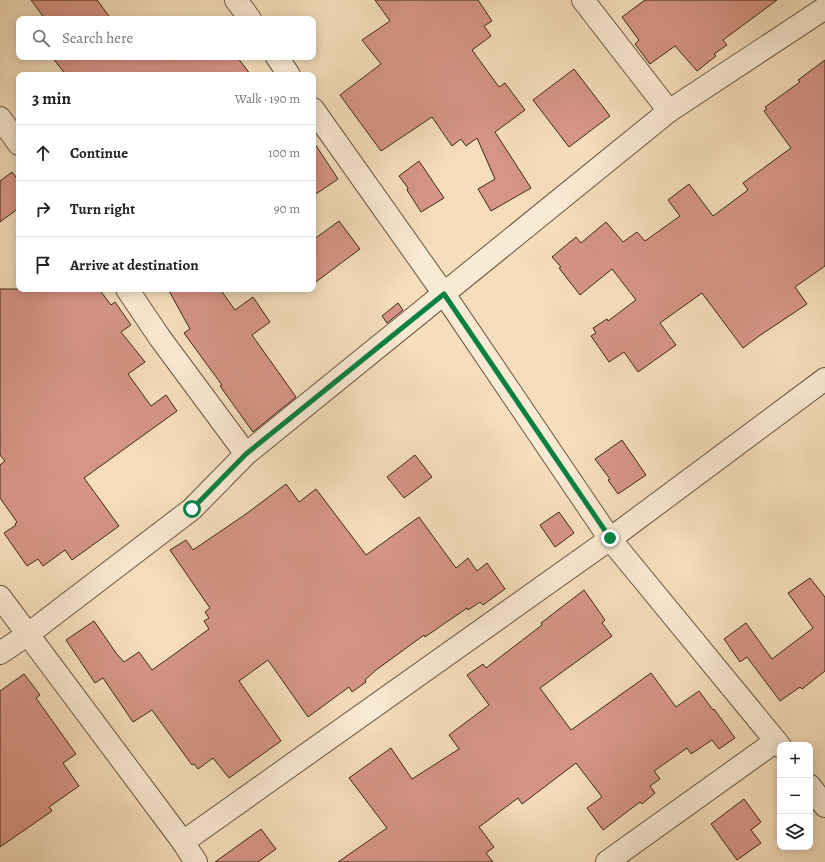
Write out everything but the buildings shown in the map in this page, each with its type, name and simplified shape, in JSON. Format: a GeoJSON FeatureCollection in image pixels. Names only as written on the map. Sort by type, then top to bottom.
{"type":"FeatureCollection","features":[{"type":"Feature","properties":{"kind":"street"},"geometry":{"type":"LineString","coordinates":[[236,0],[248,16]]}},
{"type":"Feature","properties":{"kind":"street"},"geometry":{"type":"LineString","coordinates":[[583,0],[669,111]]}},
{"type":"Feature","properties":{"kind":"street"},"geometry":{"type":"LineString","coordinates":[[0,653],[27,635],[192,509],[246,454],[669,111],[825,8]]}},
{"type":"Feature","properties":{"kind":"street"},"geometry":{"type":"LineString","coordinates":[[278,60],[287,72]]}},
{"type":"Feature","properties":{"kind":"street"},"geometry":{"type":"LineString","coordinates":[[316,113],[444,294],[610,538],[777,743]]}},
{"type":"Feature","properties":{"kind":"street"},"geometry":{"type":"LineString","coordinates":[[0,118],[16,140]]}},
{"type":"Feature","properties":{"kind":"street"},"geometry":{"type":"LineString","coordinates":[[129,292],[160,338],[246,454]]}},
{"type":"Feature","properties":{"kind":"street"},"geometry":{"type":"LineString","coordinates":[[183,842],[610,538],[825,379]]}},
{"type":"Feature","properties":{"kind":"street"},"geometry":{"type":"LineString","coordinates":[[0,598],[183,842],[196,862]]}},
{"type":"Feature","properties":{"kind":"street"},"geometry":{"type":"LineString","coordinates":[[607,862],[777,745]]}},
{"type":"Feature","properties":{"kind":"street"},"geometry":{"type":"LineString","coordinates":[[813,790],[825,806]]}},
{"type":"Feature","properties":{"kind":"route"},"geometry":{"type":"LineString","coordinates":[[192,509],[246,454],[444,294],[610,538]]}}]}
